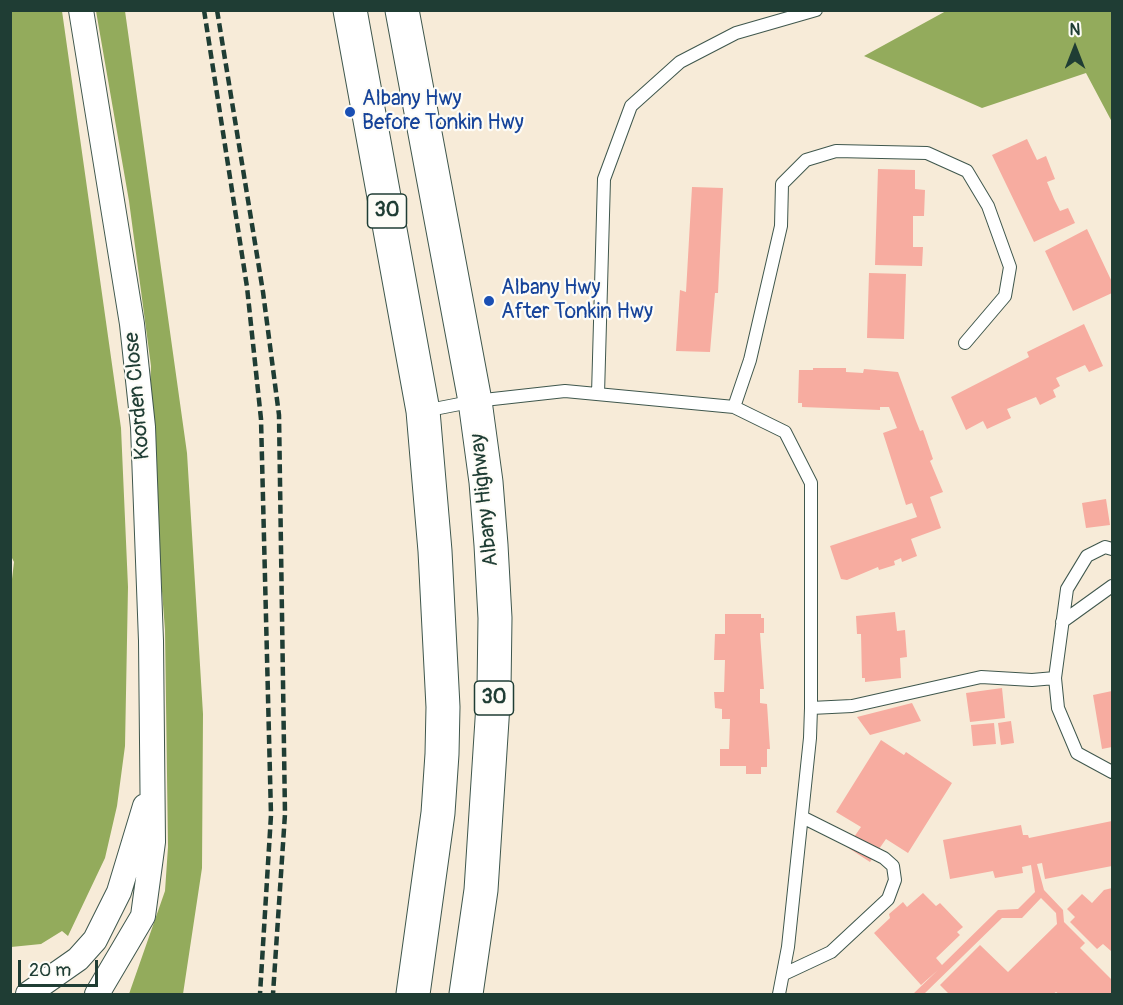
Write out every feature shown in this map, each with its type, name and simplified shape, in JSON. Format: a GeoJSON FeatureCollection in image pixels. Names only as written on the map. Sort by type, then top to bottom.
{"type":"FeatureCollection","features":[{"type":"Feature","properties":{"kind":"highway","name":"30"},"geometry":{"type":"LineString","coordinates":[[350,10],[423,411],[436,562],[442,742],[438,813],[413,994]]}},
{"type":"Feature","properties":{"kind":"highway","name":"Albany Highway"},"geometry":{"type":"LineString","coordinates":[[402,10],[475,401],[486,482],[495,642],[489,786],[481,890],[466,994]]}},
{"type":"Feature","properties":{"kind":"street","name":"Koorden Close"},"geometry":{"type":"LineString","coordinates":[[81,10],[132,324],[143,428],[151,641],[153,842],[143,916],[97,994]]}},
{"type":"Feature","properties":{"kind":"street","name":"Koorden Close"},"geometry":{"type":"LineString","coordinates":[[28,994],[78,958],[95,940],[119,891],[151,786]]}},
{"type":"Feature","properties":{"kind":"lane"},"geometry":{"type":"LineString","coordinates":[[598,394],[604,179],[632,105],[680,62],[736,33],[816,10]]}},
{"type":"Feature","properties":{"kind":"lane"},"geometry":{"type":"LineString","coordinates":[[734,407],[750,360],[781,226],[782,184],[806,160],[837,151],[927,153],[967,171],[988,206],[1010,267],[1005,297],[965,343]]}},
{"type":"Feature","properties":{"kind":"lane"},"geometry":{"type":"LineString","coordinates":[[423,411],[475,401],[565,391],[734,407],[785,432],[811,483],[811,708],[802,816],[784,974],[779,994]]}},
{"type":"Feature","properties":{"kind":"lane"},"geometry":{"type":"LineString","coordinates":[[1113,549],[1105,547],[1087,556],[1067,589],[1055,678],[1058,708],[1077,753],[1113,772]]}},
{"type":"Feature","properties":{"kind":"lane"},"geometry":{"type":"LineString","coordinates":[[1062,622],[1113,586]]}},
{"type":"Feature","properties":{"kind":"lane"},"geometry":{"type":"LineString","coordinates":[[811,708],[852,706],[981,677],[1032,680],[1055,678]]}},
{"type":"Feature","properties":{"kind":"lane"},"geometry":{"type":"LineString","coordinates":[[784,974],[831,952],[888,899],[896,880],[893,866],[884,858],[802,816]]}},
{"type":"Feature","properties":{"kind":"green space"},"geometry":{"type":"Polygon","coordinates":[[[11,10],[62,11],[121,428],[128,587],[125,746],[117,806],[105,858],[68,936],[62,931],[41,944],[11,947],[10,596],[14,562],[10,554],[11,10]]]}},
{"type":"Feature","properties":{"kind":"green space"},"geometry":{"type":"Polygon","coordinates":[[[96,11],[125,11],[187,453],[203,714],[202,868],[183,994],[129,994],[165,891],[168,847],[165,630],[149,423],[151,366],[129,201],[96,11]]]}},
{"type":"Feature","properties":{"kind":"green space"},"geometry":{"type":"Polygon","coordinates":[[[946,11],[1112,11],[1112,122],[1086,73],[982,108],[864,56],[946,11]]]}},
{"type":"Feature","properties":{"kind":"building"},"geometry":{"type":"Polygon","coordinates":[[[1027,139],[1037,160],[1046,156],[1055,179],[1047,182],[1054,199],[1060,211],[1068,208],[1075,223],[1034,242],[992,155],[1027,139]]]}},
{"type":"Feature","properties":{"kind":"building"},"geometry":{"type":"Polygon","coordinates":[[[878,169],[915,170],[915,189],[925,190],[924,216],[913,216],[913,247],[923,247],[922,266],[875,265],[878,169]]]}},
{"type":"Feature","properties":{"kind":"building"},"geometry":{"type":"Polygon","coordinates":[[[692,187],[723,188],[718,293],[715,293],[710,352],[676,351],[680,290],[686,292],[692,187]]]}},
{"type":"Feature","properties":{"kind":"building"},"geometry":{"type":"Polygon","coordinates":[[[1087,229],[1112,282],[1112,293],[1073,311],[1045,251],[1087,229]]]}},
{"type":"Feature","properties":{"kind":"building"},"geometry":{"type":"Polygon","coordinates":[[[869,273],[906,274],[904,339],[867,338],[869,273]]]}},
{"type":"Feature","properties":{"kind":"building"},"geometry":{"type":"Polygon","coordinates":[[[1084,324],[1103,366],[1089,372],[1085,365],[1056,378],[1060,386],[1053,390],[1056,397],[1040,405],[1036,397],[1007,409],[1011,418],[987,429],[983,421],[966,430],[951,397],[1029,357],[1027,352],[1084,324]]]}},
{"type":"Feature","properties":{"kind":"building"},"geometry":{"type":"Polygon","coordinates":[[[813,368],[846,368],[846,372],[863,373],[864,369],[898,372],[920,431],[923,430],[933,459],[930,461],[943,492],[930,497],[941,528],[911,539],[917,556],[902,562],[901,558],[894,561],[895,565],[879,570],[878,567],[847,580],[841,579],[830,546],[917,517],[912,503],[906,505],[883,433],[897,428],[889,407],[880,407],[880,410],[802,407],[802,403],[798,403],[799,370],[813,370],[813,368]]]}},
{"type":"Feature","properties":{"kind":"building"},"geometry":{"type":"Polygon","coordinates":[[[1106,499],[1110,525],[1086,528],[1082,503],[1106,499]]]}},
{"type":"Feature","properties":{"kind":"building"},"geometry":{"type":"Polygon","coordinates":[[[895,612],[897,631],[905,630],[907,657],[900,658],[901,678],[865,682],[865,678],[862,678],[861,634],[857,634],[856,616],[895,612]]]}},
{"type":"Feature","properties":{"kind":"building"},"geometry":{"type":"Polygon","coordinates":[[[725,614],[761,614],[761,618],[764,618],[764,633],[760,633],[764,689],[760,689],[760,703],[767,704],[770,749],[767,749],[767,767],[761,767],[761,774],[746,774],[746,766],[720,766],[720,749],[729,749],[730,719],[722,719],[722,709],[715,708],[714,692],[724,692],[725,660],[714,660],[715,634],[725,634],[725,614]]]}},
{"type":"Feature","properties":{"kind":"building"},"geometry":{"type":"Polygon","coordinates":[[[1002,688],[1005,718],[970,722],[966,693],[1002,688]]]}},
{"type":"Feature","properties":{"kind":"building"},"geometry":{"type":"Polygon","coordinates":[[[1112,691],[1112,747],[1102,749],[1093,695],[1112,691]]]}},
{"type":"Feature","properties":{"kind":"building"},"geometry":{"type":"Polygon","coordinates":[[[912,703],[921,721],[870,735],[857,717],[912,703]]]}},
{"type":"Feature","properties":{"kind":"building"},"geometry":{"type":"Polygon","coordinates":[[[1011,721],[1014,743],[1001,745],[998,723],[1011,721]]]}},
{"type":"Feature","properties":{"kind":"building"},"geometry":{"type":"Polygon","coordinates":[[[994,723],[996,744],[973,746],[971,725],[994,723]]]}},
{"type":"Feature","properties":{"kind":"building"},"geometry":{"type":"Polygon","coordinates":[[[881,740],[904,755],[906,752],[952,783],[908,853],[886,839],[870,862],[847,847],[861,827],[836,812],[881,740]]]}},
{"type":"Feature","properties":{"kind":"building"},"geometry":{"type":"Polygon","coordinates":[[[1112,821],[1112,866],[1045,879],[1042,863],[1037,864],[1044,890],[1063,910],[1064,922],[1085,943],[1080,948],[1112,980],[1112,994],[1059,994],[1056,992],[1053,994],[949,994],[940,985],[980,945],[1008,972],[1057,924],[1056,913],[1041,898],[1022,918],[1002,918],[924,994],[913,994],[938,970],[921,985],[874,933],[890,918],[889,914],[903,902],[907,907],[923,893],[936,906],[940,903],[963,927],[957,932],[960,935],[936,958],[942,965],[998,910],[1018,909],[1035,892],[1031,865],[1022,867],[1023,873],[995,878],[993,871],[950,879],[943,840],[1021,825],[1023,835],[1028,835],[1029,838],[1112,821]]]}},
{"type":"Feature","properties":{"kind":"building"},"geometry":{"type":"Polygon","coordinates":[[[1112,888],[1111,951],[1103,944],[1097,949],[1070,922],[1075,917],[1067,909],[1082,894],[1092,903],[1104,890],[1112,888]]]}},
{"type":"Feature","properties":{"kind":"railway"},"geometry":{"type":"LineString","coordinates":[[204,10],[247,287],[261,419],[271,815],[260,994]]}},
{"type":"Feature","properties":{"kind":"railway"},"geometry":{"type":"LineString","coordinates":[[217,10],[263,292],[279,415],[285,814],[273,994]]}},
{"type":"Feature","properties":{"kind":"place","name":"Albany Hwy Before Tonkin Hwy"},"geometry":{"type":"Point","coordinates":[350,112]}},
{"type":"Feature","properties":{"kind":"place","name":"Albany Hwy After Tonkin Hwy"},"geometry":{"type":"Point","coordinates":[489,301]}}]}
